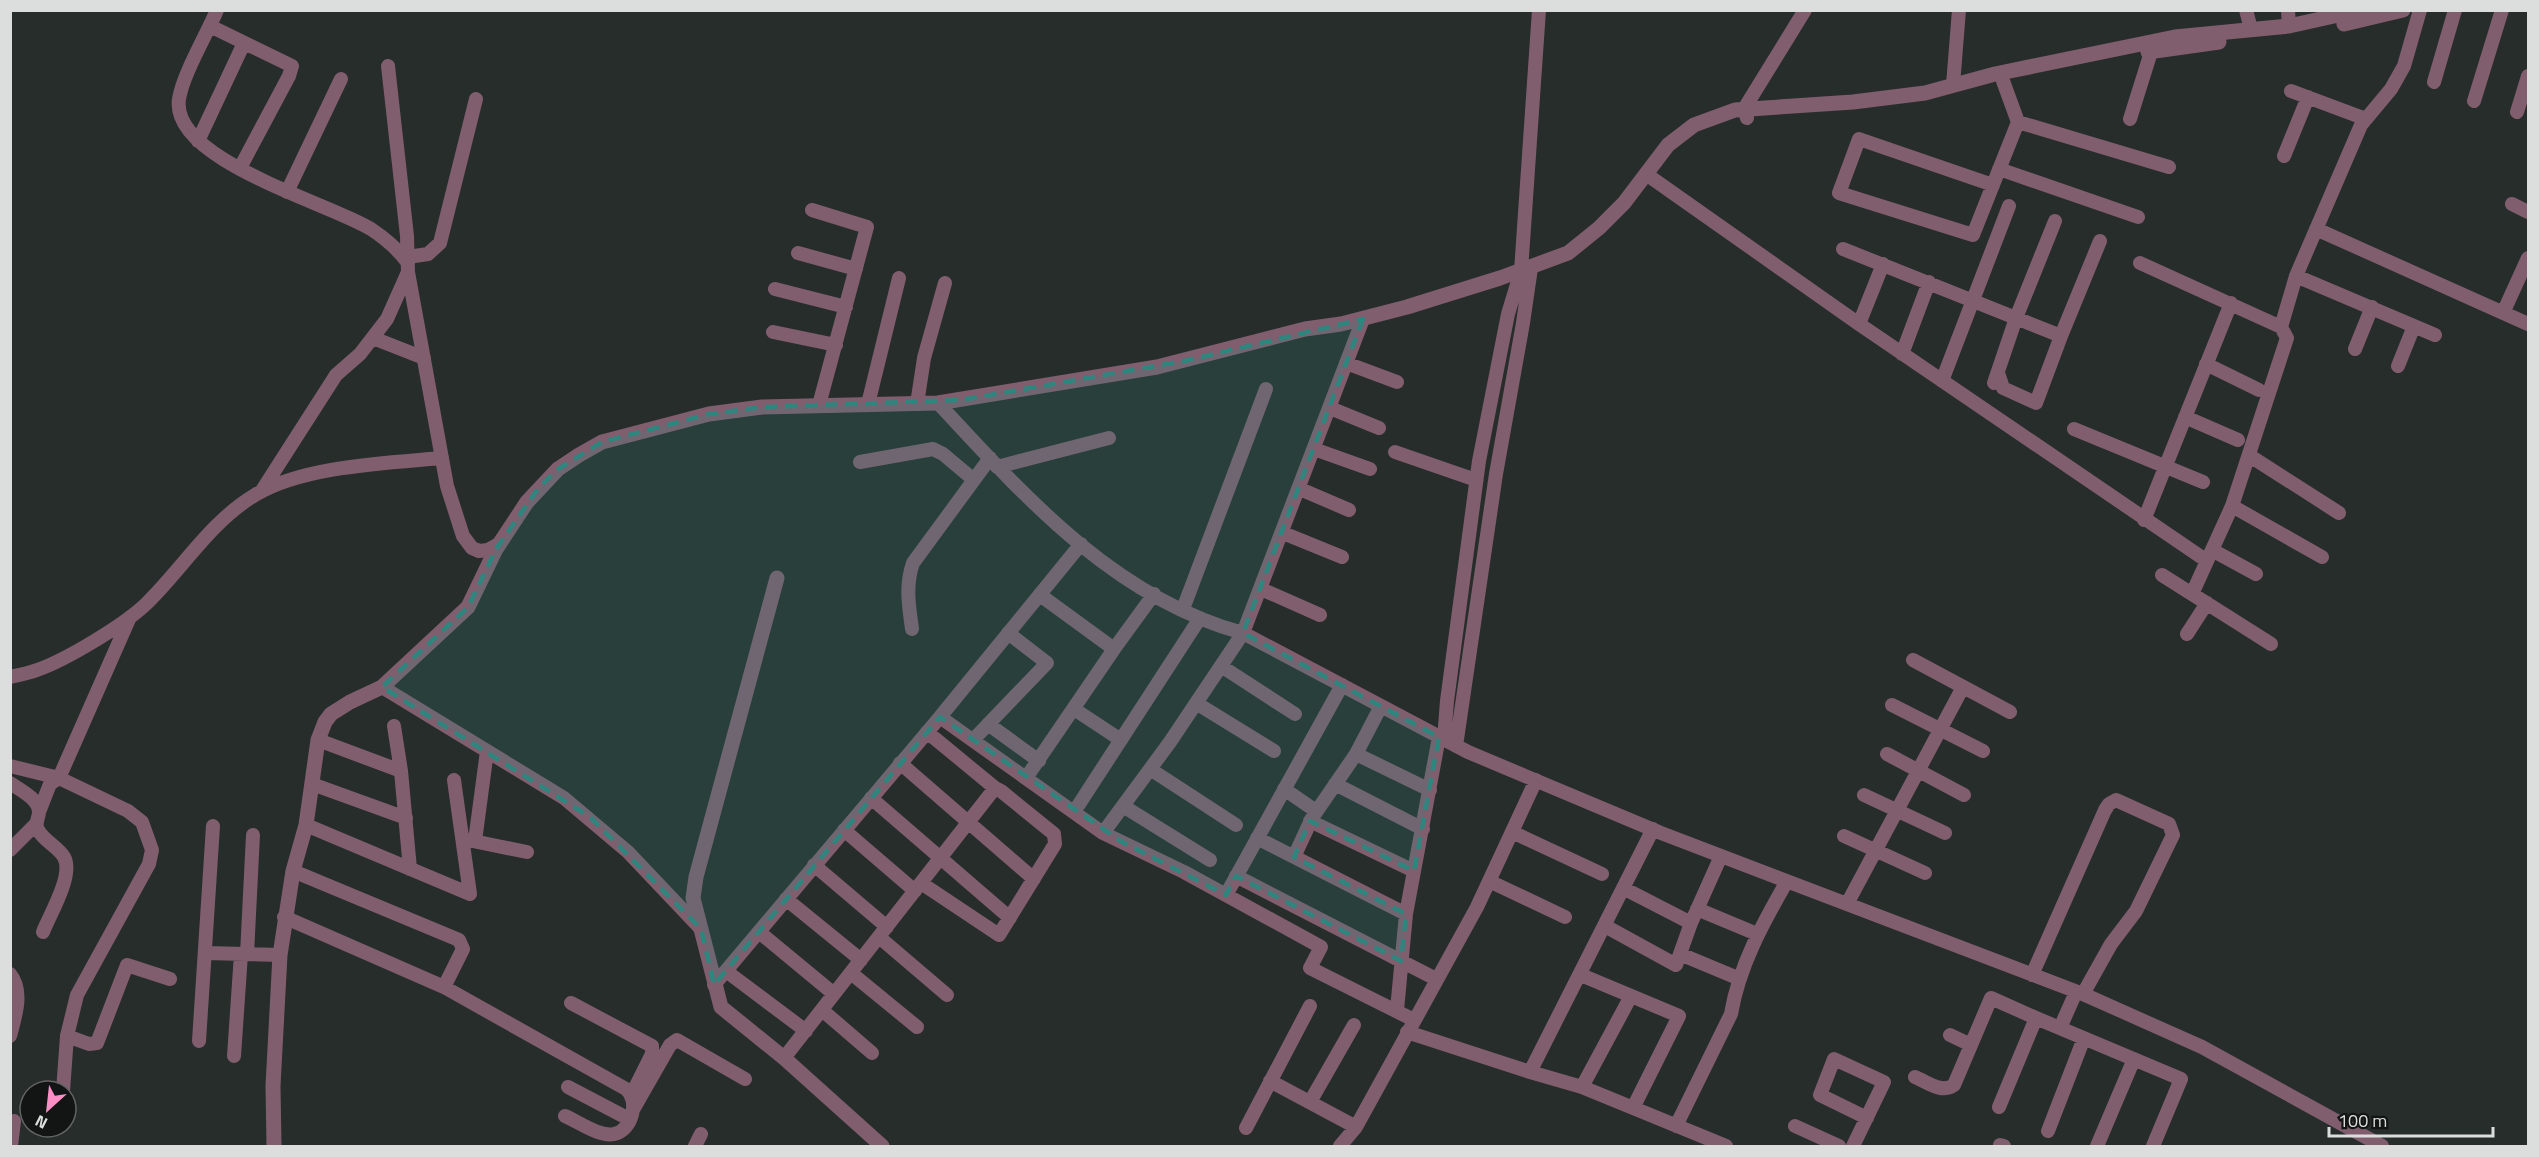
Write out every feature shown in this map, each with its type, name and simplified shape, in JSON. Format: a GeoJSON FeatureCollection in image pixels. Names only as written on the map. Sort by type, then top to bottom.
{"type":"FeatureCollection","features":[{"type":"Feature","properties":{"kind":"street"},"geometry":{"type":"LineString","coordinates":[[217,10],[179,98],[179,116],[188,132],[240,168],[287,192],[369,228],[391,243],[408,264]]}},
{"type":"Feature","properties":{"kind":"street"},"geometry":{"type":"LineString","coordinates":[[1456,746],[1496,474],[1523,323],[1539,10]]}},
{"type":"Feature","properties":{"kind":"street"},"geometry":{"type":"LineString","coordinates":[[1745,114],[1805,10]]}},
{"type":"Feature","properties":{"kind":"street"},"geometry":{"type":"LineString","coordinates":[[1953,85],[1959,10]]}},
{"type":"Feature","properties":{"kind":"street"},"geometry":{"type":"LineString","coordinates":[[2246,10],[2251,28]]}},
{"type":"Feature","properties":{"kind":"street"},"geometry":{"type":"LineString","coordinates":[[1745,114],[1911,104],[1992,81],[2175,37],[2251,28],[2288,18],[2361,10]]}},
{"type":"Feature","properties":{"kind":"street"},"geometry":{"type":"LineString","coordinates":[[274,1146],[273,1086],[284,917],[293,871],[306,825],[318,740],[331,714],[382,687],[468,607],[499,544],[539,487],[558,469],[602,442],[710,414],[762,407],[938,403],[1184,361],[1305,329],[1363,318],[1526,270],[1568,253],[1599,228],[1624,203],[1668,146],[1694,125],[1712,117],[1925,93],[1953,85],[1992,81],[2151,52],[2294,34],[2370,20],[2403,10]]}},
{"type":"Feature","properties":{"kind":"street"},"geometry":{"type":"LineString","coordinates":[[2281,327],[2296,276],[2361,125],[2391,89],[2404,66],[2420,10]]}},
{"type":"Feature","properties":{"kind":"street"},"geometry":{"type":"LineString","coordinates":[[2434,81],[2456,10]]}},
{"type":"Feature","properties":{"kind":"street"},"geometry":{"type":"LineString","coordinates":[[2474,101],[2502,10]]}},
{"type":"Feature","properties":{"kind":"street"},"geometry":{"type":"LineString","coordinates":[[210,26],[292,66],[289,76],[240,168]]}},
{"type":"Feature","properties":{"kind":"street"},"geometry":{"type":"LineString","coordinates":[[198,141],[244,43]]}},
{"type":"Feature","properties":{"kind":"street"},"geometry":{"type":"LineString","coordinates":[[2130,119],[2151,52]]}},
{"type":"Feature","properties":{"kind":"street"},"geometry":{"type":"LineString","coordinates":[[388,66],[408,264],[447,486],[463,536],[472,548],[479,551],[499,544]]}},
{"type":"Feature","properties":{"kind":"street"},"geometry":{"type":"LineString","coordinates":[[2517,112],[2529,76]]}},
{"type":"Feature","properties":{"kind":"street"},"geometry":{"type":"LineString","coordinates":[[287,192],[341,79]]}},
{"type":"Feature","properties":{"kind":"street"},"geometry":{"type":"LineString","coordinates":[[1992,81],[2018,122],[2169,168]]}},
{"type":"Feature","properties":{"kind":"street"},"geometry":{"type":"LineString","coordinates":[[2291,91],[2366,119]]}},
{"type":"Feature","properties":{"kind":"street"},"geometry":{"type":"LineString","coordinates":[[2284,156],[2308,97]]}},
{"type":"Feature","properties":{"kind":"street"},"geometry":{"type":"LineString","coordinates":[[261,492],[336,375],[360,354],[387,320],[408,264],[429,254],[440,243],[476,99]]}},
{"type":"Feature","properties":{"kind":"street"},"geometry":{"type":"LineString","coordinates":[[1993,184],[1859,140],[1839,194],[1973,235],[2018,122]]}},
{"type":"Feature","properties":{"kind":"street"},"geometry":{"type":"LineString","coordinates":[[1999,169],[2138,217]]}},
{"type":"Feature","properties":{"kind":"street"},"geometry":{"type":"LineString","coordinates":[[1646,174],[2144,520],[2208,559],[2256,574]]}},
{"type":"Feature","properties":{"kind":"street"},"geometry":{"type":"LineString","coordinates":[[2512,204],[2529,212]]}},
{"type":"Feature","properties":{"kind":"street"},"geometry":{"type":"LineString","coordinates":[[1942,381],[2009,206]]}},
{"type":"Feature","properties":{"kind":"street"},"geometry":{"type":"LineString","coordinates":[[812,210],[867,228],[819,405]]}},
{"type":"Feature","properties":{"kind":"street"},"geometry":{"type":"LineString","coordinates":[[2055,221],[2016,318],[1996,378],[2003,388],[2036,403],[2100,241]]}},
{"type":"Feature","properties":{"kind":"street"},"geometry":{"type":"LineString","coordinates":[[2316,229],[2529,324]]}},
{"type":"Feature","properties":{"kind":"street"},"geometry":{"type":"LineString","coordinates":[[1843,249],[2061,336]]}},
{"type":"Feature","properties":{"kind":"street"},"geometry":{"type":"LineString","coordinates":[[798,253],[856,269]]}},
{"type":"Feature","properties":{"kind":"street"},"geometry":{"type":"LineString","coordinates":[[2503,313],[2529,258]]}},
{"type":"Feature","properties":{"kind":"street"},"geometry":{"type":"LineString","coordinates":[[2140,263],[2281,327],[2287,338],[2232,506],[2192,594]]}},
{"type":"Feature","properties":{"kind":"street"},"geometry":{"type":"LineString","coordinates":[[1859,324],[1883,264]]}},
{"type":"Feature","properties":{"kind":"street"},"geometry":{"type":"LineString","coordinates":[[1397,1010],[1406,914],[1441,738],[1476,480],[1508,314],[1526,270]]}},
{"type":"Feature","properties":{"kind":"street"},"geometry":{"type":"LineString","coordinates":[[2296,276],[2435,335]]}},
{"type":"Feature","properties":{"kind":"street"},"geometry":{"type":"LineString","coordinates":[[868,404],[899,278]]}},
{"type":"Feature","properties":{"kind":"street"},"geometry":{"type":"LineString","coordinates":[[1902,354],[1929,282]]}},
{"type":"Feature","properties":{"kind":"street"},"geometry":{"type":"LineString","coordinates":[[917,404],[924,358],[945,283]]}},
{"type":"Feature","properties":{"kind":"street"},"geometry":{"type":"LineString","coordinates":[[775,290],[846,307]]}},
{"type":"Feature","properties":{"kind":"street"},"geometry":{"type":"LineString","coordinates":[[2144,520],[2231,303]]}},
{"type":"Feature","properties":{"kind":"street"},"geometry":{"type":"LineString","coordinates":[[2355,349],[2372,307]]}},
{"type":"Feature","properties":{"kind":"street"},"geometry":{"type":"LineString","coordinates":[[1103,833],[1150,769],[1243,633],[1300,489],[1363,318]]}},
{"type":"Feature","properties":{"kind":"street"},"geometry":{"type":"LineString","coordinates":[[2398,366],[2414,326]]}},
{"type":"Feature","properties":{"kind":"street"},"geometry":{"type":"LineString","coordinates":[[773,332],[836,345]]}},
{"type":"Feature","properties":{"kind":"street"},"geometry":{"type":"LineString","coordinates":[[373,338],[424,358]]}},
{"type":"Feature","properties":{"kind":"street"},"geometry":{"type":"LineString","coordinates":[[1346,363],[1397,382]]}},
{"type":"Feature","properties":{"kind":"street"},"geometry":{"type":"LineString","coordinates":[[2206,364],[2259,390]]}},
{"type":"Feature","properties":{"kind":"street"},"geometry":{"type":"LineString","coordinates":[[1183,609],[1266,389]]}},
{"type":"Feature","properties":{"kind":"street"},"geometry":{"type":"LineString","coordinates":[[938,403],[994,463],[1081,544],[1126,580],[1213,625],[1243,633],[1456,746],[1721,856],[2079,993],[2202,1047],[2382,1146]]}},
{"type":"Feature","properties":{"kind":"street"},"geometry":{"type":"LineString","coordinates":[[1330,408],[1379,428]]}},
{"type":"Feature","properties":{"kind":"street"},"geometry":{"type":"LineString","coordinates":[[2185,417],[2238,440]]}},
{"type":"Feature","properties":{"kind":"street"},"geometry":{"type":"LineString","coordinates":[[2074,429],[2204,482]]}},
{"type":"Feature","properties":{"kind":"street"},"geometry":{"type":"LineString","coordinates":[[912,629],[908,595],[909,576],[913,563],[974,480],[994,463],[1109,438]]}},
{"type":"Feature","properties":{"kind":"street"},"geometry":{"type":"LineString","coordinates":[[860,462],[933,449],[944,454],[974,480]]}},
{"type":"Feature","properties":{"kind":"street"},"geometry":{"type":"LineString","coordinates":[[1314,449],[1370,469]]}},
{"type":"Feature","properties":{"kind":"street"},"geometry":{"type":"LineString","coordinates":[[1395,452],[1476,480]]}},
{"type":"Feature","properties":{"kind":"street"},"geometry":{"type":"LineString","coordinates":[[2250,456],[2339,513]]}},
{"type":"Feature","properties":{"kind":"street"},"geometry":{"type":"LineString","coordinates":[[10,677],[37,670],[100,638],[145,605],[209,532],[261,492],[285,482],[331,471],[374,464],[442,458]]}},
{"type":"Feature","properties":{"kind":"street"},"geometry":{"type":"LineString","coordinates":[[1300,489],[1349,510]]}},
{"type":"Feature","properties":{"kind":"street"},"geometry":{"type":"LineString","coordinates":[[2232,506],[2322,557]]}},
{"type":"Feature","properties":{"kind":"street"},"geometry":{"type":"LineString","coordinates":[[1283,533],[1342,557]]}},
{"type":"Feature","properties":{"kind":"street"},"geometry":{"type":"LineString","coordinates":[[714,985],[940,717],[1081,544]]}},
{"type":"Feature","properties":{"kind":"street"},"geometry":{"type":"LineString","coordinates":[[2162,575],[2271,644]]}},
{"type":"Feature","properties":{"kind":"street"},"geometry":{"type":"LineString","coordinates":[[777,579],[696,877],[693,898],[721,1007],[784,1058],[882,1146]]}},
{"type":"Feature","properties":{"kind":"street"},"geometry":{"type":"LineString","coordinates":[[1261,589],[1320,615]]}},
{"type":"Feature","properties":{"kind":"street"},"geometry":{"type":"LineString","coordinates":[[1026,778],[1154,594]]}},
{"type":"Feature","properties":{"kind":"street"},"geometry":{"type":"LineString","coordinates":[[1040,595],[1114,650]]}},
{"type":"Feature","properties":{"kind":"street"},"geometry":{"type":"LineString","coordinates":[[2187,634],[2207,603]]}},
{"type":"Feature","properties":{"kind":"street"},"geometry":{"type":"LineString","coordinates":[[10,850],[37,818],[50,784],[59,778],[131,615]]}},
{"type":"Feature","properties":{"kind":"street"},"geometry":{"type":"LineString","coordinates":[[1074,812],[1200,618]]}},
{"type":"Feature","properties":{"kind":"street"},"geometry":{"type":"LineString","coordinates":[[973,740],[1047,663],[1008,633]]}},
{"type":"Feature","properties":{"kind":"street"},"geometry":{"type":"LineString","coordinates":[[1913,660],[2010,711]]}},
{"type":"Feature","properties":{"kind":"street"},"geometry":{"type":"LineString","coordinates":[[1221,666],[1295,714]]}},
{"type":"Feature","properties":{"kind":"street"},"geometry":{"type":"LineString","coordinates":[[1226,895],[1342,685]]}},
{"type":"Feature","properties":{"kind":"street"},"geometry":{"type":"LineString","coordinates":[[382,687],[564,798],[628,852],[700,929]]}},
{"type":"Feature","properties":{"kind":"street"},"geometry":{"type":"LineString","coordinates":[[1847,904],[1963,687]]}},
{"type":"Feature","properties":{"kind":"street"},"geometry":{"type":"LineString","coordinates":[[1196,703],[1274,751]]}},
{"type":"Feature","properties":{"kind":"street"},"geometry":{"type":"LineString","coordinates":[[1892,705],[1983,751]]}},
{"type":"Feature","properties":{"kind":"street"},"geometry":{"type":"LineString","coordinates":[[1294,857],[1313,816],[1356,754],[1381,706]]}},
{"type":"Feature","properties":{"kind":"street"},"geometry":{"type":"LineString","coordinates":[[1074,709],[1121,740]]}},
{"type":"Feature","properties":{"kind":"street"},"geometry":{"type":"LineString","coordinates":[[940,717],[1103,833],[1226,895],[1321,947],[1310,968],[1397,1010],[1410,1026],[1530,1072],[1582,1087],[1726,1146]]}},
{"type":"Feature","properties":{"kind":"street"},"geometry":{"type":"LineString","coordinates":[[988,724],[1039,760]]}},
{"type":"Feature","properties":{"kind":"street"},"geometry":{"type":"LineString","coordinates":[[394,726],[401,771],[410,869]]}},
{"type":"Feature","properties":{"kind":"street"},"geometry":{"type":"LineString","coordinates":[[844,830],[918,887],[999,935],[1055,844],[1054,834],[927,732]]}},
{"type":"Feature","properties":{"kind":"street"},"geometry":{"type":"LineString","coordinates":[[318,740],[401,771]]}},
{"type":"Feature","properties":{"kind":"street"},"geometry":{"type":"LineString","coordinates":[[306,825],[470,894],[469,840],[487,751]]}},
{"type":"Feature","properties":{"kind":"street"},"geometry":{"type":"LineString","coordinates":[[1356,754],[1430,790]]}},
{"type":"Feature","properties":{"kind":"street"},"geometry":{"type":"LineString","coordinates":[[1887,754],[1964,795]]}},
{"type":"Feature","properties":{"kind":"street"},"geometry":{"type":"LineString","coordinates":[[900,764],[1034,879]]}},
{"type":"Feature","properties":{"kind":"street"},"geometry":{"type":"LineString","coordinates":[[10,766],[59,778],[128,812],[142,822],[152,850],[149,864],[77,995],[67,1036],[64,1079]]}},
{"type":"Feature","properties":{"kind":"street"},"geometry":{"type":"LineString","coordinates":[[1150,769],[1236,825]]}},
{"type":"Feature","properties":{"kind":"street"},"geometry":{"type":"LineString","coordinates":[[454,780],[469,840]]}},
{"type":"Feature","properties":{"kind":"street"},"geometry":{"type":"LineString","coordinates":[[1340,1146],[1356,1127],[1489,881],[1536,780]]}},
{"type":"Feature","properties":{"kind":"street"},"geometry":{"type":"LineString","coordinates":[[10,783],[37,804],[39,831],[64,856],[68,867],[66,878],[43,932]]}},
{"type":"Feature","properties":{"kind":"street"},"geometry":{"type":"LineString","coordinates":[[312,784],[406,818]]}},
{"type":"Feature","properties":{"kind":"street"},"geometry":{"type":"LineString","coordinates":[[1335,784],[1423,829]]}},
{"type":"Feature","properties":{"kind":"street"},"geometry":{"type":"LineString","coordinates":[[784,1058],[995,788]]}},
{"type":"Feature","properties":{"kind":"street"},"geometry":{"type":"LineString","coordinates":[[1284,789],[1313,816],[1414,871]]}},
{"type":"Feature","properties":{"kind":"street"},"geometry":{"type":"LineString","coordinates":[[1863,795],[1945,833]]}},
{"type":"Feature","properties":{"kind":"street"},"geometry":{"type":"LineString","coordinates":[[871,798],[1010,918]]}},
{"type":"Feature","properties":{"kind":"street"},"geometry":{"type":"LineString","coordinates":[[2032,975],[2109,804],[2116,800],[2169,824],[2173,835],[2136,911],[2079,993],[2060,1028]]}},
{"type":"Feature","properties":{"kind":"street"},"geometry":{"type":"LineString","coordinates":[[1123,806],[1209,860]]}},
{"type":"Feature","properties":{"kind":"street"},"geometry":{"type":"LineString","coordinates":[[199,1041],[213,826]]}},
{"type":"Feature","properties":{"kind":"street"},"geometry":{"type":"LineString","coordinates":[[1530,1072],[1653,829]]}},
{"type":"Feature","properties":{"kind":"street"},"geometry":{"type":"LineString","coordinates":[[1512,832],[1602,874]]}},
{"type":"Feature","properties":{"kind":"street"},"geometry":{"type":"LineString","coordinates":[[234,1056],[253,835]]}},
{"type":"Feature","properties":{"kind":"street"},"geometry":{"type":"LineString","coordinates":[[1844,836],[1925,873]]}},
{"type":"Feature","properties":{"kind":"street"},"geometry":{"type":"LineString","coordinates":[[1257,838],[1406,914]]}},
{"type":"Feature","properties":{"kind":"street"},"geometry":{"type":"LineString","coordinates":[[469,840],[528,852]]}},
{"type":"Feature","properties":{"kind":"street"},"geometry":{"type":"LineString","coordinates":[[1605,926],[1676,965],[1691,923],[1721,856]]}},
{"type":"Feature","properties":{"kind":"street"},"geometry":{"type":"LineString","coordinates":[[814,865],[947,995]]}},
{"type":"Feature","properties":{"kind":"street"},"geometry":{"type":"LineString","coordinates":[[293,871],[459,940],[463,949],[444,987]]}},
{"type":"Feature","properties":{"kind":"street"},"geometry":{"type":"LineString","coordinates":[[1236,876],[1436,979]]}},
{"type":"Feature","properties":{"kind":"street"},"geometry":{"type":"LineString","coordinates":[[1489,881],[1566,917]]}},
{"type":"Feature","properties":{"kind":"street"},"geometry":{"type":"LineString","coordinates":[[1676,1126],[1731,1014],[1740,979],[1757,934],[1787,881]]}},
{"type":"Feature","properties":{"kind":"street"},"geometry":{"type":"LineString","coordinates":[[1623,888],[1691,923]]}},
{"type":"Feature","properties":{"kind":"street"},"geometry":{"type":"LineString","coordinates":[[786,899],[861,960]]}},
{"type":"Feature","properties":{"kind":"street"},"geometry":{"type":"LineString","coordinates":[[1697,909],[1757,934]]}},
{"type":"Feature","properties":{"kind":"street"},"geometry":{"type":"LineString","coordinates":[[284,917],[444,987],[632,1107]]}},
{"type":"Feature","properties":{"kind":"street"},"geometry":{"type":"LineString","coordinates":[[759,932],[834,994]]}},
{"type":"Feature","properties":{"kind":"street"},"geometry":{"type":"LineString","coordinates":[[205,953],[280,955]]}},
{"type":"Feature","properties":{"kind":"street"},"geometry":{"type":"LineString","coordinates":[[1680,954],[1740,979]]}},
{"type":"Feature","properties":{"kind":"street"},"geometry":{"type":"LineString","coordinates":[[67,1036],[89,1044],[97,1043],[127,965],[170,979]]}},
{"type":"Feature","properties":{"kind":"street"},"geometry":{"type":"LineString","coordinates":[[726,971],[806,1031]]}},
{"type":"Feature","properties":{"kind":"street"},"geometry":{"type":"LineString","coordinates":[[851,973],[917,1027]]}},
{"type":"Feature","properties":{"kind":"street"},"geometry":{"type":"LineString","coordinates":[[10,974],[15,979],[18,1002],[13,1014],[10,1036]]}},
{"type":"Feature","properties":{"kind":"street"},"geometry":{"type":"LineString","coordinates":[[1581,975],[1679,1016],[1633,1108]]}},
{"type":"Feature","properties":{"kind":"street"},"geometry":{"type":"LineString","coordinates":[[1582,1087],[1631,996]]}},
{"type":"Feature","properties":{"kind":"street"},"geometry":{"type":"LineString","coordinates":[[1915,1077],[1943,1089],[1949,1089],[1954,1085],[1991,998],[2181,1079],[2153,1146]]}},
{"type":"Feature","properties":{"kind":"street"},"geometry":{"type":"LineString","coordinates":[[565,1116],[600,1132],[612,1135],[622,1131],[652,1054],[652,1046],[571,1003]]}},
{"type":"Feature","properties":{"kind":"street"},"geometry":{"type":"LineString","coordinates":[[1246,1128],[1310,1006]]}},
{"type":"Feature","properties":{"kind":"street"},"geometry":{"type":"LineString","coordinates":[[822,1010],[872,1053]]}},
{"type":"Feature","properties":{"kind":"street"},"geometry":{"type":"LineString","coordinates":[[1999,1107],[2036,1018]]}},
{"type":"Feature","properties":{"kind":"street"},"geometry":{"type":"LineString","coordinates":[[1310,1102],[1353,1025]]}},
{"type":"Feature","properties":{"kind":"street"},"geometry":{"type":"LineString","coordinates":[[1950,1035],[1971,1045]]}},
{"type":"Feature","properties":{"kind":"street"},"geometry":{"type":"LineString","coordinates":[[2048,1131],[2084,1038]]}},
{"type":"Feature","properties":{"kind":"street"},"geometry":{"type":"LineString","coordinates":[[632,1107],[670,1045],[677,1040],[745,1079]]}},
{"type":"Feature","properties":{"kind":"street"},"geometry":{"type":"LineString","coordinates":[[1853,1146],[1867,1118],[1884,1082],[1834,1059],[1820,1095],[1867,1118]]}},
{"type":"Feature","properties":{"kind":"street"},"geometry":{"type":"LineString","coordinates":[[2097,1146],[2134,1059]]}},
{"type":"Feature","properties":{"kind":"street"},"geometry":{"type":"LineString","coordinates":[[1270,1081],[1356,1127]]}},
{"type":"Feature","properties":{"kind":"street"},"geometry":{"type":"LineString","coordinates":[[568,1087],[632,1107]]}},
{"type":"Feature","properties":{"kind":"street"},"geometry":{"type":"LineString","coordinates":[[11,1146],[14,1121]]}},
{"type":"Feature","properties":{"kind":"street"},"geometry":{"type":"LineString","coordinates":[[1795,1126],[1839,1146]]}},
{"type":"Feature","properties":{"kind":"highlighted area"},"geometry":{"type":"Polygon","coordinates":[[[1363,319],[1243,633],[1439,737],[1414,871],[1310,821],[1294,857],[1406,914],[1401,961],[1236,876],[1226,895],[1122,842],[940,717],[714,985],[701,929],[590,817],[382,687],[468,607],[496,549],[539,487],[558,469],[602,442],[709,414],[762,407],[961,400],[1184,361],[1363,319]]]}}]}
